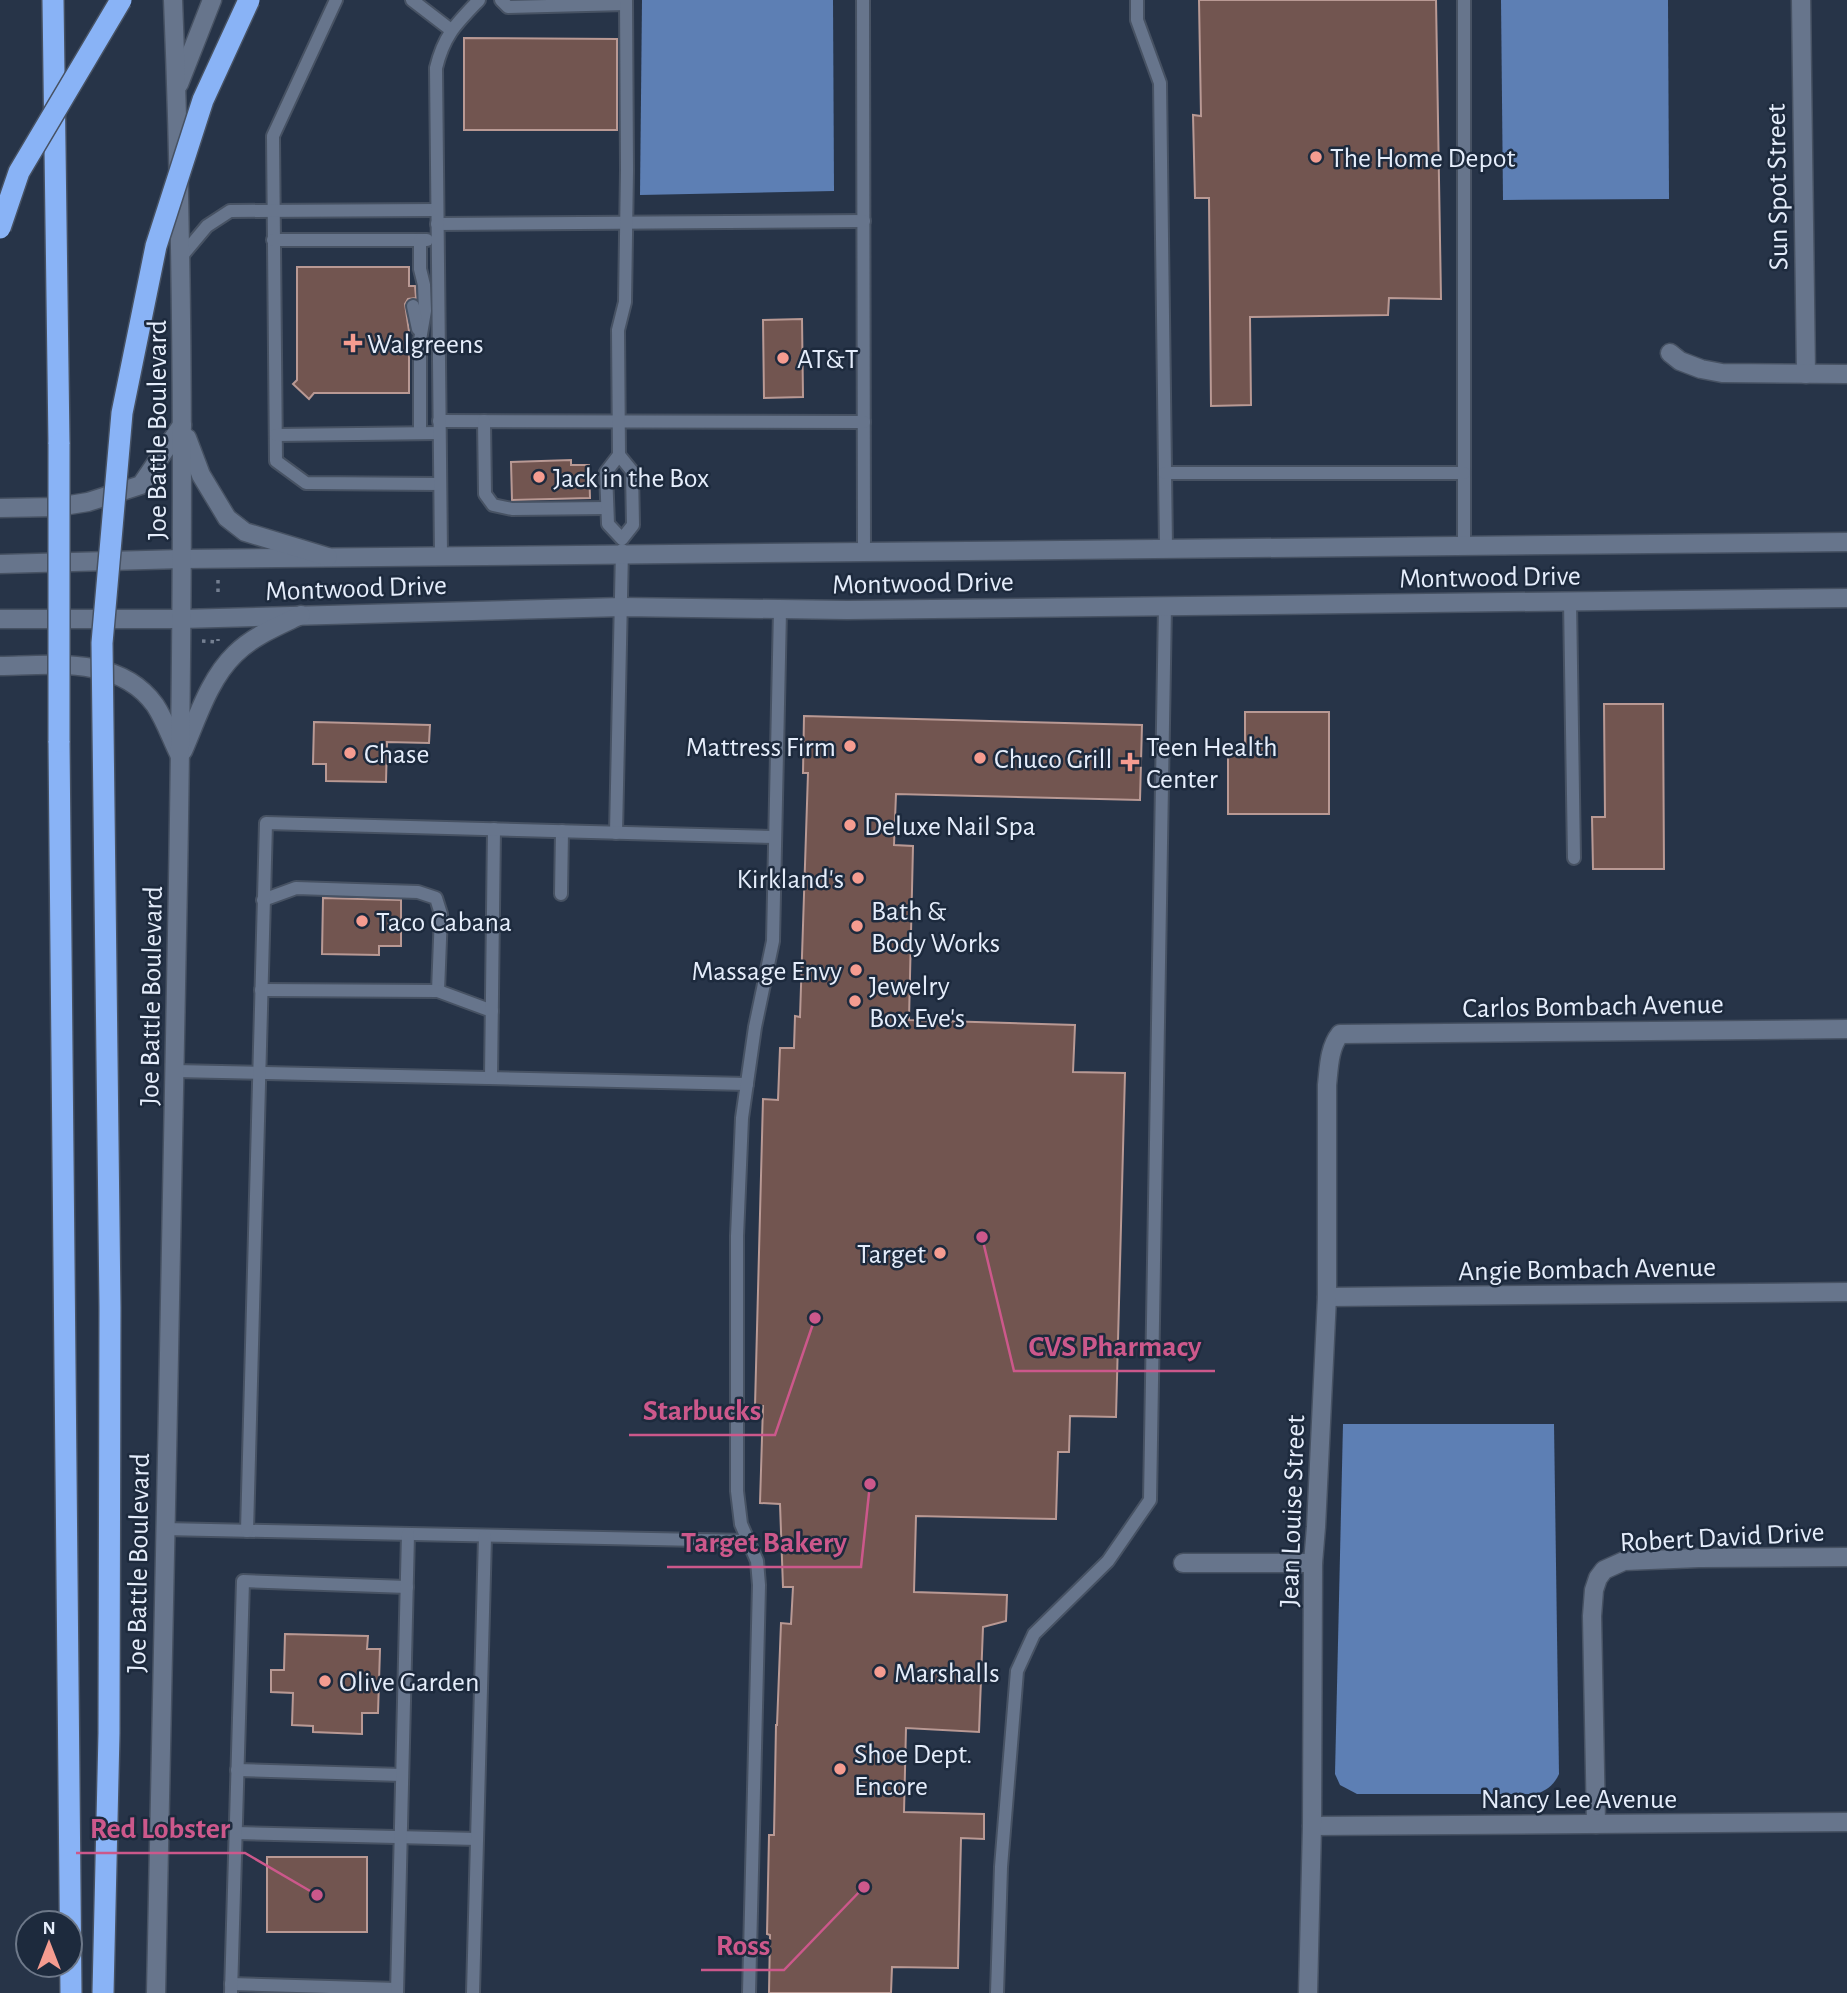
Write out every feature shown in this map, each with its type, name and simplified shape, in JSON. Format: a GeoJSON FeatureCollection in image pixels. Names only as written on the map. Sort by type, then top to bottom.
{"type":"FeatureCollection","features":[{"type":"Feature","properties":{"kind":"highway"},"geometry":{"type":"LineString","coordinates":[[53,0],[71,1993]]}},
{"type":"Feature","properties":{"kind":"highway"},"geometry":{"type":"LineString","coordinates":[[0,228],[19,172],[121,0]]}},
{"type":"Feature","properties":{"kind":"highway"},"geometry":{"type":"LineString","coordinates":[[103,1993],[109,1733],[110,1307],[102,643],[122,413],[156,246],[203,100],[249,0]]}},
{"type":"Feature","properties":{"kind":"street","name":"Joe Battle Boulevard"},"geometry":{"type":"LineString","coordinates":[[156,1993],[175,1071],[182,559],[181,257],[173,0]]}},
{"type":"Feature","properties":{"kind":"street"},"geometry":{"type":"LineString","coordinates":[[177,90],[212,0]]}},
{"type":"Feature","properties":{"kind":"street","name":"Sun Spot Street"},"geometry":{"type":"LineString","coordinates":[[1801,0],[1806,374]]}},
{"type":"Feature","properties":{"kind":"street"},"geometry":{"type":"LineString","coordinates":[[1670,354],[1701,369],[1722,373],[1847,374]]}},
{"type":"Feature","properties":{"kind":"street"},"geometry":{"type":"LineString","coordinates":[[0,508],[78,504],[141,485],[182,424]]}},
{"type":"Feature","properties":{"kind":"street"},"geometry":{"type":"LineString","coordinates":[[182,424],[201,475],[228,518],[245,532],[328,557]]}},
{"type":"Feature","properties":{"kind":"street","name":"Montwood Drive"},"geometry":{"type":"LineString","coordinates":[[0,564],[440,556],[622,547],[864,552],[1847,542]]}},
{"type":"Feature","properties":{"kind":"street","name":"Montwood Drive"},"geometry":{"type":"LineString","coordinates":[[0,620],[181,619],[622,607],[780,610],[1847,598]]}},
{"type":"Feature","properties":{"kind":"street"},"geometry":{"type":"LineString","coordinates":[[180,757],[216,678],[234,654],[263,634],[301,615]]}},
{"type":"Feature","properties":{"kind":"street"},"geometry":{"type":"LineString","coordinates":[[0,666],[86,667],[128,680],[155,706],[180,757]]}},
{"type":"Feature","properties":{"kind":"street","name":"Carlos Bombach Avenue"},"geometry":{"type":"LineString","coordinates":[[1340,1034],[1847,1029]]}},
{"type":"Feature","properties":{"kind":"street","name":"Jean Louise Street"},"geometry":{"type":"LineString","coordinates":[[1308,1993],[1313,1563],[1327,1297],[1327,1085],[1334,1041],[1340,1034]]}},
{"type":"Feature","properties":{"kind":"street","name":"Angie Bombach Avenue"},"geometry":{"type":"LineString","coordinates":[[1327,1297],[1847,1292]]}},
{"type":"Feature","properties":{"kind":"street","name":"Robert David Drive"},"geometry":{"type":"LineString","coordinates":[[1596,1824],[1592,1616],[1594,1590],[1604,1570],[1624,1561],[1847,1557]]}},
{"type":"Feature","properties":{"kind":"street"},"geometry":{"type":"LineString","coordinates":[[1184,1563],[1313,1563]]}},
{"type":"Feature","properties":{"kind":"street","name":"Nancy Lee Avenue"},"geometry":{"type":"LineString","coordinates":[[1312,1826],[1847,1822]]}},
{"type":"Feature","properties":{"kind":"lane"},"geometry":{"type":"LineString","coordinates":[[336,0],[273,136],[276,461],[306,483],[440,484]]}},
{"type":"Feature","properties":{"kind":"lane"},"geometry":{"type":"LineString","coordinates":[[412,0],[451,30]]}},
{"type":"Feature","properties":{"kind":"lane"},"geometry":{"type":"LineString","coordinates":[[440,556],[436,68],[440,50],[451,30],[479,0]]}},
{"type":"Feature","properties":{"kind":"lane"},"geometry":{"type":"LineString","coordinates":[[501,0],[509,7],[626,2],[625,302],[618,330],[619,456],[606,472],[608,524],[622,547]]}},
{"type":"Feature","properties":{"kind":"lane"},"geometry":{"type":"LineString","coordinates":[[863,0],[864,552]]}},
{"type":"Feature","properties":{"kind":"lane"},"geometry":{"type":"LineString","coordinates":[[1137,0],[1137,20],[1160,83],[1166,548]]}},
{"type":"Feature","properties":{"kind":"lane"},"geometry":{"type":"LineString","coordinates":[[1464,0],[1464,546]]}},
{"type":"Feature","properties":{"kind":"lane"},"geometry":{"type":"LineString","coordinates":[[181,257],[207,226],[230,211],[273,210],[625,222],[864,221]]}},
{"type":"Feature","properties":{"kind":"lane"},"geometry":{"type":"LineString","coordinates":[[274,240],[438,240]]}},
{"type":"Feature","properties":{"kind":"lane"},"geometry":{"type":"LineString","coordinates":[[420,240],[425,311],[420,340],[420,433]]}},
{"type":"Feature","properties":{"kind":"lane"},"geometry":{"type":"LineString","coordinates":[[413,286],[420,268]]}},
{"type":"Feature","properties":{"kind":"lane"},"geometry":{"type":"LineString","coordinates":[[413,306],[420,340]]}},
{"type":"Feature","properties":{"kind":"lane"},"geometry":{"type":"LineString","coordinates":[[276,435],[420,433],[439,427],[484,421],[864,422]]}},
{"type":"Feature","properties":{"kind":"lane"},"geometry":{"type":"LineString","coordinates":[[484,421],[485,494],[493,505],[512,509],[607,508]]}},
{"type":"Feature","properties":{"kind":"lane"},"geometry":{"type":"LineString","coordinates":[[616,833],[622,547],[633,525],[632,471],[619,456]]}},
{"type":"Feature","properties":{"kind":"lane"},"geometry":{"type":"LineString","coordinates":[[1165,473],[1464,473]]}},
{"type":"Feature","properties":{"kind":"lane"},"geometry":{"type":"LineString","coordinates":[[1570,601],[1574,858]]}},
{"type":"Feature","properties":{"kind":"lane"},"geometry":{"type":"LineString","coordinates":[[997,1993],[1002,1867],[1017,1671],[1034,1634],[1108,1560],[1150,1500],[1165,605]]}},
{"type":"Feature","properties":{"kind":"lane"},"geometry":{"type":"LineString","coordinates":[[749,1993],[759,1586],[757,1561],[741,1524],[737,1491],[737,1236],[742,1118],[755,1027],[772,941],[780,610]]}},
{"type":"Feature","properties":{"kind":"lane"},"geometry":{"type":"LineString","coordinates":[[247,1531],[265,823],[775,837]]}},
{"type":"Feature","properties":{"kind":"lane"},"geometry":{"type":"LineString","coordinates":[[491,1078],[495,830]]}},
{"type":"Feature","properties":{"kind":"lane"},"geometry":{"type":"LineString","coordinates":[[561,894],[562,831]]}},
{"type":"Feature","properties":{"kind":"lane"},"geometry":{"type":"LineString","coordinates":[[263,900],[296,888],[418,892],[436,898],[441,914],[438,991]]}},
{"type":"Feature","properties":{"kind":"lane"},"geometry":{"type":"LineString","coordinates":[[261,990],[438,991],[492,1011]]}},
{"type":"Feature","properties":{"kind":"lane"},"geometry":{"type":"LineString","coordinates":[[175,1071],[747,1084]]}},
{"type":"Feature","properties":{"kind":"lane"},"geometry":{"type":"LineString","coordinates":[[164,1530],[748,1541]]}},
{"type":"Feature","properties":{"kind":"lane"},"geometry":{"type":"LineString","coordinates":[[407,1587],[243,1581],[231,1989],[397,1991],[401,1837],[402,1775],[407,1587],[408,1534]]}},
{"type":"Feature","properties":{"kind":"lane"},"geometry":{"type":"LineString","coordinates":[[473,1993],[485,1536]]}},
{"type":"Feature","properties":{"kind":"lane"},"geometry":{"type":"LineString","coordinates":[[237,1770],[402,1775]]}},
{"type":"Feature","properties":{"kind":"lane"},"geometry":{"type":"LineString","coordinates":[[236,1833],[477,1839]]}},
{"type":"Feature","properties":{"kind":"path"},"geometry":{"type":"LineString","coordinates":[[218,580],[218,593]]}},
{"type":"Feature","properties":{"kind":"water"},"geometry":{"type":"Polygon","coordinates":[[[642,0],[833,0],[834,191],[640,195],[642,0]]]}},
{"type":"Feature","properties":{"kind":"water"},"geometry":{"type":"Polygon","coordinates":[[[1501,0],[1668,0],[1669,199],[1503,200],[1501,0]]]}},
{"type":"Feature","properties":{"kind":"water"},"geometry":{"type":"Polygon","coordinates":[[[1343,1424],[1554,1424],[1559,1774],[1553,1784],[1537,1794],[1357,1794],[1340,1785],[1335,1774],[1343,1424]]]}},
{"type":"Feature","properties":{"kind":"building","name":"The Home Depot"},"geometry":{"type":"Polygon","coordinates":[[[1199,0],[1436,0],[1441,299],[1389,298],[1388,315],[1250,317],[1251,405],[1211,406],[1209,198],[1195,198],[1193,115],[1201,116],[1199,0]]]}},
{"type":"Feature","properties":{"kind":"building"},"geometry":{"type":"Polygon","coordinates":[[[464,38],[617,39],[617,130],[464,130],[464,38]]]}},
{"type":"Feature","properties":{"kind":"building","name":"Walgreens"},"geometry":{"type":"Polygon","coordinates":[[[297,267],[409,267],[409,286],[415,286],[416,298],[408,299],[405,304],[409,331],[409,393],[314,393],[309,399],[293,384],[297,380],[297,267]]]}},
{"type":"Feature","properties":{"kind":"building","name":"AT&T"},"geometry":{"type":"Polygon","coordinates":[[[802,319],[803,397],[764,398],[763,320],[802,319]]]}},
{"type":"Feature","properties":{"kind":"building"},"geometry":{"type":"Polygon","coordinates":[[[571,460],[571,465],[589,465],[590,498],[512,500],[511,462],[571,460]]]}},
{"type":"Feature","properties":{"kind":"building"},"geometry":{"type":"Polygon","coordinates":[[[1604,704],[1663,704],[1664,869],[1593,869],[1592,817],[1605,817],[1604,704]]]}},
{"type":"Feature","properties":{"kind":"building"},"geometry":{"type":"Polygon","coordinates":[[[1245,712],[1329,712],[1329,814],[1228,814],[1228,748],[1245,748],[1245,712]]]}},
{"type":"Feature","properties":{"kind":"building"},"geometry":{"type":"Polygon","coordinates":[[[804,716],[1142,725],[1140,800],[896,794],[894,845],[913,846],[909,1020],[1075,1025],[1073,1072],[1125,1073],[1116,1417],[1070,1416],[1069,1452],[1058,1452],[1056,1519],[916,1516],[914,1592],[1007,1595],[1006,1621],[983,1627],[979,1732],[906,1728],[904,1812],[984,1814],[984,1839],[961,1838],[958,1968],[892,1967],[891,1993],[769,1993],[769,1835],[774,1835],[781,1623],[791,1624],[793,1587],[783,1587],[780,1504],[760,1503],[763,1406],[755,1406],[763,1099],[778,1100],[780,1048],[794,1048],[795,1016],[800,1017],[808,773],[803,773],[804,716]]]}},
{"type":"Feature","properties":{"kind":"building","name":"Chase"},"geometry":{"type":"Polygon","coordinates":[[[314,722],[430,725],[429,743],[387,742],[386,782],[326,781],[326,764],[313,764],[314,722]]]}},
{"type":"Feature","properties":{"kind":"building","name":"Taco Cabana"},"geometry":{"type":"Polygon","coordinates":[[[323,898],[401,900],[401,946],[379,946],[379,955],[322,954],[323,898]]]}},
{"type":"Feature","properties":{"kind":"building","name":"Olive Garden"},"geometry":{"type":"Polygon","coordinates":[[[285,1634],[368,1636],[367,1649],[380,1649],[378,1713],[362,1713],[362,1734],[313,1732],[313,1726],[292,1725],[293,1693],[271,1692],[271,1670],[284,1670],[285,1634]]]}},
{"type":"Feature","properties":{"kind":"building"},"geometry":{"type":"Polygon","coordinates":[[[267,1857],[367,1857],[367,1932],[267,1932],[267,1857]]]}},
{"type":"Feature","properties":{"kind":"place","name":"The Home Depot"},"geometry":{"type":"Point","coordinates":[1316,157]}},
{"type":"Feature","properties":{"kind":"place","name":"Walgreens"},"geometry":{"type":"Point","coordinates":[353,343]}},
{"type":"Feature","properties":{"kind":"place","name":"AT&T"},"geometry":{"type":"Point","coordinates":[783,358]}},
{"type":"Feature","properties":{"kind":"place","name":"Jack in the Box"},"geometry":{"type":"Point","coordinates":[539,477]}},
{"type":"Feature","properties":{"kind":"place","name":"Mattress Firm"},"geometry":{"type":"Point","coordinates":[850,746]}},
{"type":"Feature","properties":{"kind":"place","name":"Chase"},"geometry":{"type":"Point","coordinates":[350,753]}},
{"type":"Feature","properties":{"kind":"place","name":"Chuco Grill"},"geometry":{"type":"Point","coordinates":[980,758]}},
{"type":"Feature","properties":{"kind":"place","name":"Teen Health Center"},"geometry":{"type":"Point","coordinates":[1130,762]}},
{"type":"Feature","properties":{"kind":"place","name":"Deluxe Nail Spa"},"geometry":{"type":"Point","coordinates":[850,825]}},
{"type":"Feature","properties":{"kind":"place","name":"Kirkland's"},"geometry":{"type":"Point","coordinates":[858,878]}},
{"type":"Feature","properties":{"kind":"place","name":"Taco Cabana"},"geometry":{"type":"Point","coordinates":[362,921]}},
{"type":"Feature","properties":{"kind":"place","name":"Bath & Body Works"},"geometry":{"type":"Point","coordinates":[857,926]}},
{"type":"Feature","properties":{"kind":"place","name":"Massage Envy"},"geometry":{"type":"Point","coordinates":[856,970]}},
{"type":"Feature","properties":{"kind":"place","name":"Jewelry Box Eve's"},"geometry":{"type":"Point","coordinates":[855,1001]}},
{"type":"Feature","properties":{"kind":"place","name":"CVS Pharmacy"},"geometry":{"type":"Point","coordinates":[982,1237]}},
{"type":"Feature","properties":{"kind":"place","name":"Target"},"geometry":{"type":"Point","coordinates":[940,1253]}},
{"type":"Feature","properties":{"kind":"place","name":"Starbucks"},"geometry":{"type":"Point","coordinates":[815,1318]}},
{"type":"Feature","properties":{"kind":"place","name":"Target Bakery"},"geometry":{"type":"Point","coordinates":[870,1484]}},
{"type":"Feature","properties":{"kind":"place","name":"Marshalls"},"geometry":{"type":"Point","coordinates":[880,1672]}},
{"type":"Feature","properties":{"kind":"place","name":"Olive Garden"},"geometry":{"type":"Point","coordinates":[325,1681]}},
{"type":"Feature","properties":{"kind":"place","name":"Shoe Dept. Encore"},"geometry":{"type":"Point","coordinates":[840,1769]}},
{"type":"Feature","properties":{"kind":"place","name":"Ross"},"geometry":{"type":"Point","coordinates":[864,1887]}},
{"type":"Feature","properties":{"kind":"place","name":"Red Lobster"},"geometry":{"type":"Point","coordinates":[317,1895]}}]}
